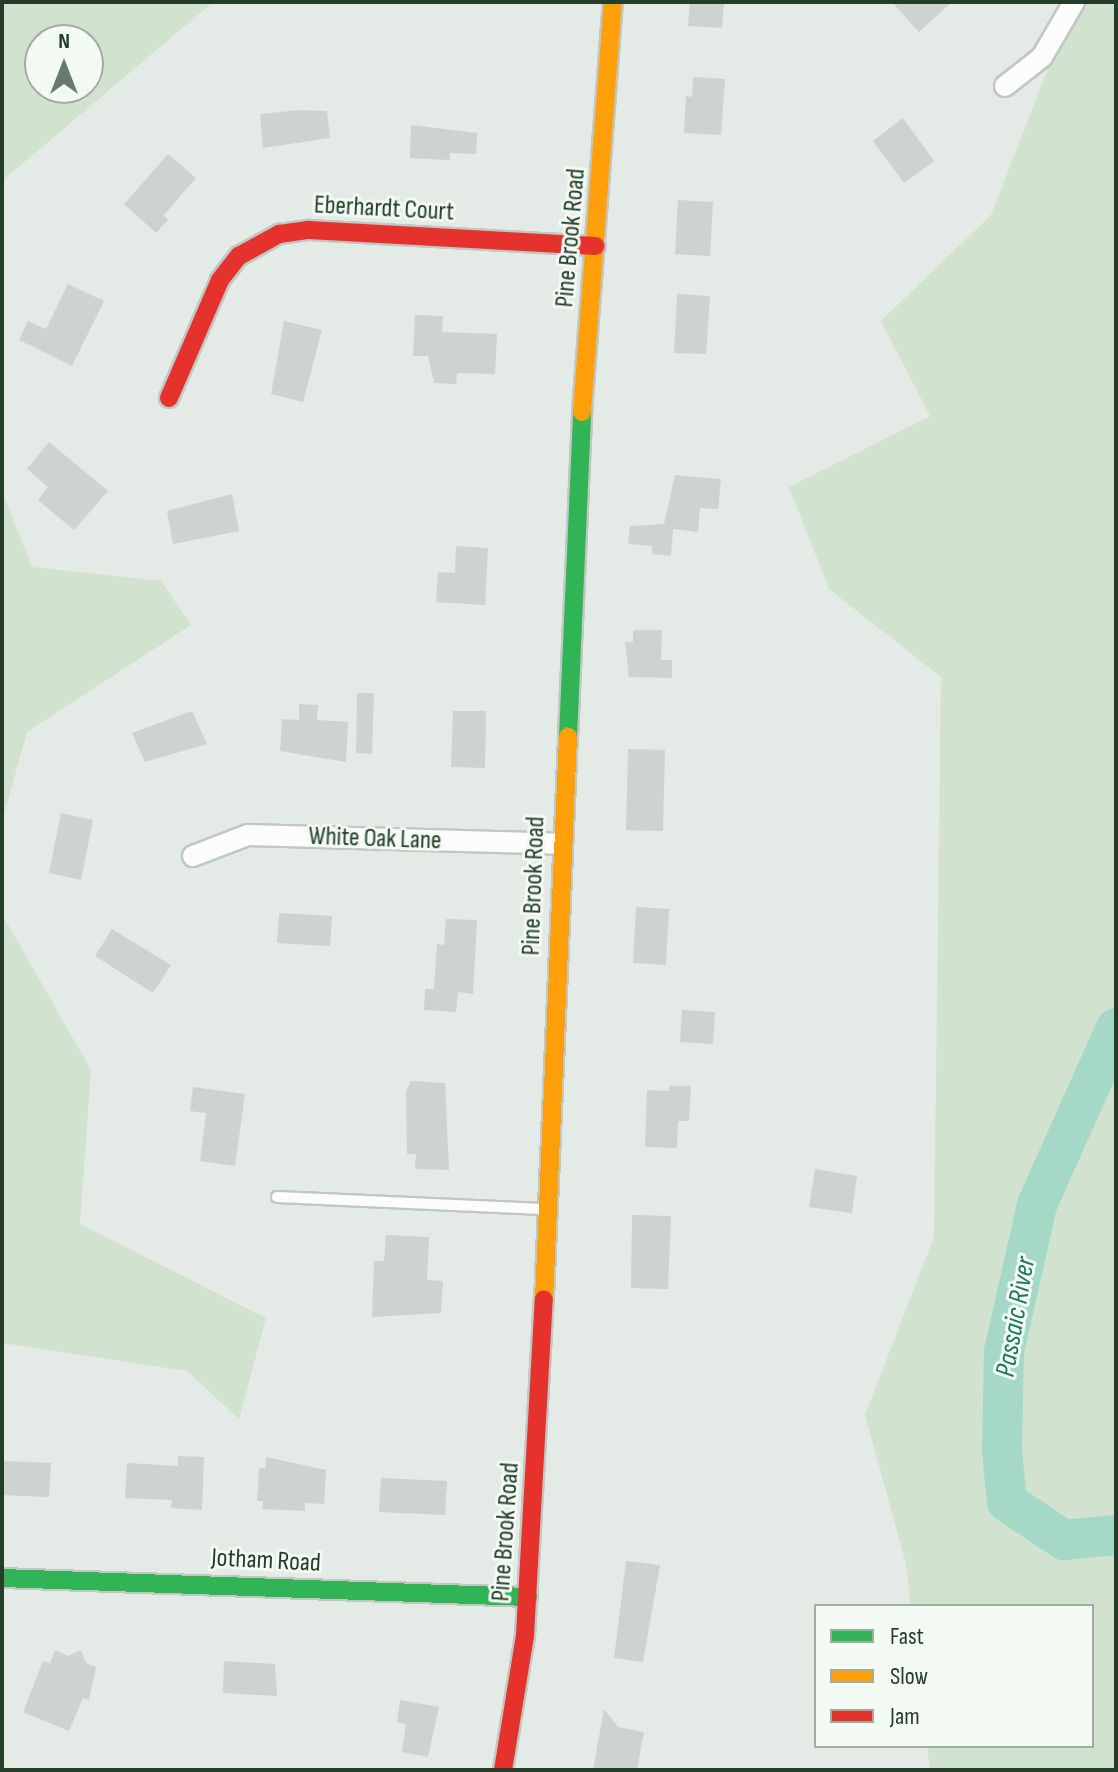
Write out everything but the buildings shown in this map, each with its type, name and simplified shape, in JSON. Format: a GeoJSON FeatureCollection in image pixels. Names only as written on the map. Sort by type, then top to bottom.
{"type":"FeatureCollection","features":[{"type":"Feature","properties":{"kind":"street","name":"Pine Brook Road"},"geometry":{"type":"LineString","coordinates":[[503,1770],[528,1597],[549,1209],[561,844],[581,424],[613,2]]}},
{"type":"Feature","properties":{"kind":"street"},"geometry":{"type":"LineString","coordinates":[[1005,86],[1042,57],[1074,2]]}},
{"type":"Feature","properties":{"kind":"street","name":"Eberhardt Court"},"geometry":{"type":"LineString","coordinates":[[169,398],[220,280],[251,246],[279,234],[309,230],[596,246]]}},
{"type":"Feature","properties":{"kind":"street","name":"White Oak Lane"},"geometry":{"type":"LineString","coordinates":[[193,856],[248,835],[561,844]]}},
{"type":"Feature","properties":{"kind":"street","name":"Jotham Road"},"geometry":{"type":"LineString","coordinates":[[2,1578],[528,1597]]}},
{"type":"Feature","properties":{"kind":"lane"},"geometry":{"type":"LineString","coordinates":[[277,1197],[549,1209]]}},
{"type":"Feature","properties":{"kind":"green space"},"geometry":{"type":"Polygon","coordinates":[[[2,2],[213,2],[104,94],[104,24],[24,24],[24,104],[93,104],[2,181],[2,2]]]}},
{"type":"Feature","properties":{"kind":"green space"},"geometry":{"type":"Polygon","coordinates":[[[1074,2],[1116,2],[1116,1770],[930,1770],[927,1748],[1094,1748],[1094,1604],[911,1604],[906,1564],[865,1415],[934,1237],[941,677],[829,589],[789,487],[930,416],[881,321],[991,215],[1074,2]]]}},
{"type":"Feature","properties":{"kind":"green space"},"geometry":{"type":"Polygon","coordinates":[[[2,492],[32,567],[161,581],[191,625],[27,732],[2,822],[2,492]]]}},
{"type":"Feature","properties":{"kind":"green space"},"geometry":{"type":"Polygon","coordinates":[[[2,914],[91,1070],[80,1224],[266,1318],[239,1419],[187,1371],[2,1343],[2,914]]]}},
{"type":"Feature","properties":{"kind":"waterway","name":"Passaic River"},"geometry":{"type":"LineString","coordinates":[[1116,1028],[1037,1205],[1004,1351],[1002,1451],[1007,1502],[1064,1540],[1116,1535]]}},
{"type":"Feature","properties":{"kind":"traffic: fast"},"geometry":{"type":"LineString","coordinates":[[568,737],[582,412]]}},
{"type":"Feature","properties":{"kind":"traffic: fast"},"geometry":{"type":"LineString","coordinates":[[2,1578],[528,1597]]}},
{"type":"Feature","properties":{"kind":"traffic: slow"},"geometry":{"type":"LineString","coordinates":[[582,412],[613,2]]}},
{"type":"Feature","properties":{"kind":"traffic: slow"},"geometry":{"type":"LineString","coordinates":[[544,1300],[568,737]]}},
{"type":"Feature","properties":{"kind":"traffic: jam"},"geometry":{"type":"LineString","coordinates":[[169,398],[220,280],[239,256],[279,234],[309,230],[596,246]]}},
{"type":"Feature","properties":{"kind":"traffic: jam"},"geometry":{"type":"LineString","coordinates":[[503,1770],[525,1635],[544,1300]]}}]}
